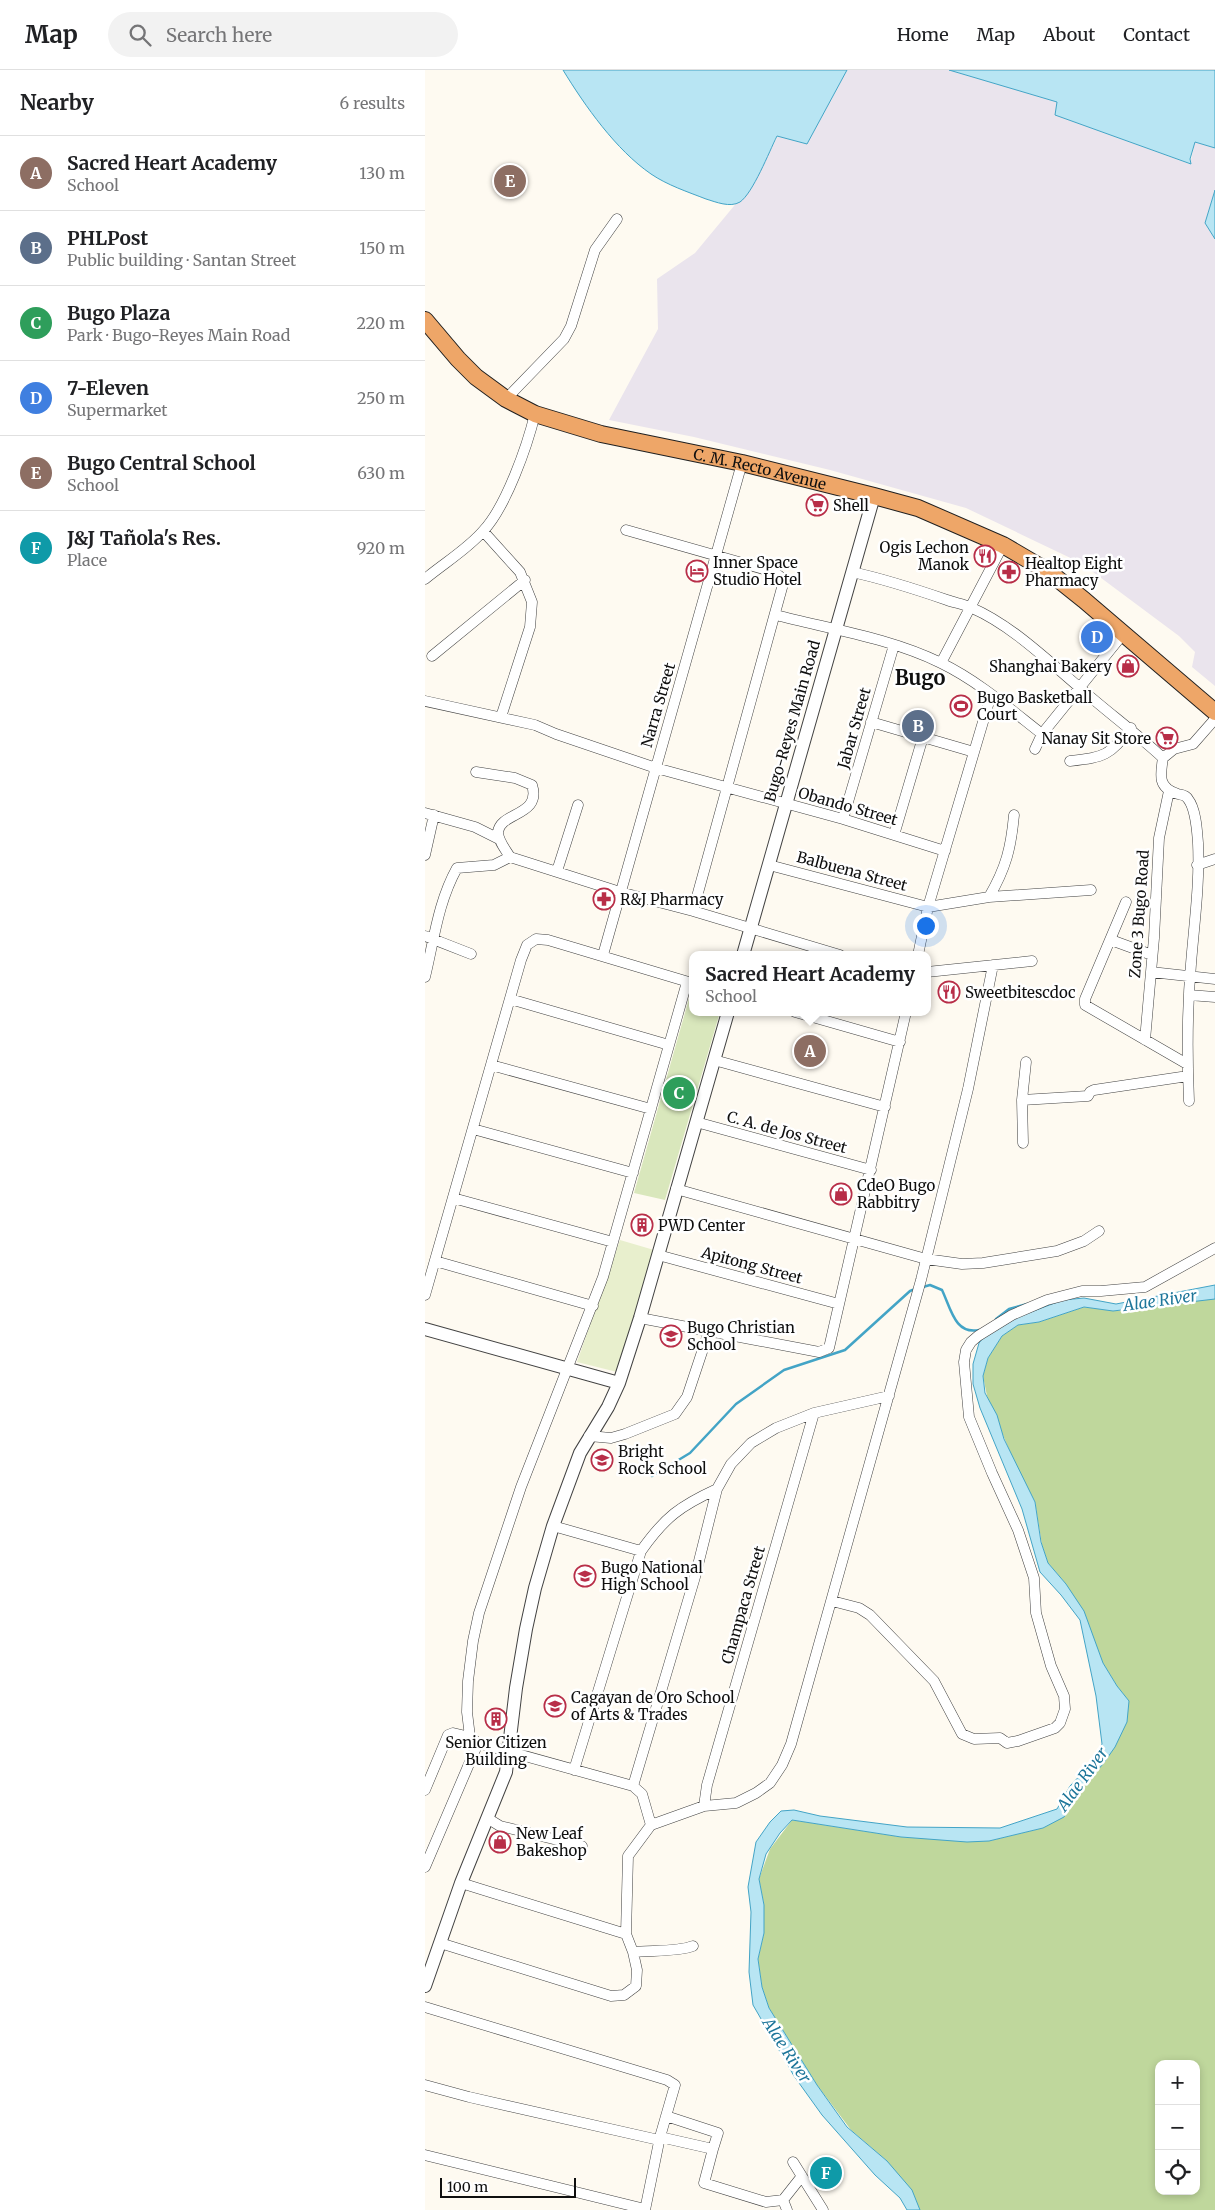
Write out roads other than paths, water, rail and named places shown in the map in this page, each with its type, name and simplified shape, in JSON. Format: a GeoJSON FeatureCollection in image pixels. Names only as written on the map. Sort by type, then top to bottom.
{"type":"FeatureCollection","features":[{"type":"Feature","properties":{"kind":"highway","name":"C. M. Recto Avenue"},"geometry":{"type":"LineString","coordinates":[[425,320],[476,377],[506,399],[535,414],[601,434],[742,464],[918,508],[1003,546],[1049,572],[1215,712]]}},
{"type":"Feature","properties":{"kind":"street"},"geometry":{"type":"LineString","coordinates":[[506,399],[565,339],[571,326],[595,250],[617,219]]}},
{"type":"Feature","properties":{"kind":"street"},"geometry":{"type":"LineString","coordinates":[[425,579],[483,531],[496,515],[504,501],[535,414]]}},
{"type":"Feature","properties":{"kind":"street","name":"Narra Street"},"geometry":{"type":"LineString","coordinates":[[603,955],[742,464]]}},
{"type":"Feature","properties":{"kind":"street","name":"Bugo-Reyes Main Road"},"geometry":{"type":"LineString","coordinates":[[744,951],[873,496]]}},
{"type":"Feature","properties":{"kind":"street"},"geometry":{"type":"LineString","coordinates":[[626,530],[779,574],[783,584],[776,615],[725,788],[693,911]]}},
{"type":"Feature","properties":{"kind":"street"},"geometry":{"type":"LineString","coordinates":[[483,531],[515,565],[525,580],[532,602],[530,627],[501,717]]}},
{"type":"Feature","properties":{"kind":"street"},"geometry":{"type":"LineString","coordinates":[[941,663],[972,608],[1003,546]]}},
{"type":"Feature","properties":{"kind":"street"},"geometry":{"type":"LineString","coordinates":[[852,572],[880,578],[972,608],[1027,642],[1059,668],[1078,687],[1131,728],[1163,758]]}},
{"type":"Feature","properties":{"kind":"street"},"geometry":{"type":"LineString","coordinates":[[432,656],[525,580]]}},
{"type":"Feature","properties":{"kind":"street"},"geometry":{"type":"LineString","coordinates":[[776,615],[894,645],[941,663],[991,695],[1042,734]]}},
{"type":"Feature","properties":{"kind":"street"},"geometry":{"type":"LineString","coordinates":[[1035,749],[1042,734],[1078,687],[1123,634]]}},
{"type":"Feature","properties":{"kind":"street","name":"Jabar Street"},"geometry":{"type":"LineString","coordinates":[[843,819],[894,645]]}},
{"type":"Feature","properties":{"kind":"street"},"geometry":{"type":"LineString","coordinates":[[919,951],[928,907],[991,695]]}},
{"type":"Feature","properties":{"kind":"street","name":"Obando Street"},"geometry":{"type":"LineString","coordinates":[[425,701],[535,725],[656,768],[843,819],[945,850]]}},
{"type":"Feature","properties":{"kind":"street"},"geometry":{"type":"LineString","coordinates":[[1189,1101],[1187,1064],[1189,995],[1198,841],[1189,799],[1169,791],[1162,781],[1163,758],[1174,749],[1184,748],[1193,744],[1215,719]]}},
{"type":"Feature","properties":{"kind":"street"},"geometry":{"type":"LineString","coordinates":[[871,722],[974,752]]}},
{"type":"Feature","properties":{"kind":"street"},"geometry":{"type":"LineString","coordinates":[[1070,761],[1102,757],[1117,746],[1131,728]]}},
{"type":"Feature","properties":{"kind":"street"},"geometry":{"type":"LineString","coordinates":[[894,835],[923,737]]}},
{"type":"Feature","properties":{"kind":"street"},"geometry":{"type":"LineString","coordinates":[[476,772],[496,774],[526,781],[532,785],[534,792],[529,806],[502,823],[498,831],[499,839],[510,857],[620,892],[693,911],[827,951]]}},
{"type":"Feature","properties":{"kind":"street","name":"Zone 3 Bugo Road"},"geometry":{"type":"LineString","coordinates":[[1145,1040],[1159,838],[1169,791]]}},
{"type":"Feature","properties":{"kind":"street"},"geometry":{"type":"LineString","coordinates":[[557,871],[577,805]]}},
{"type":"Feature","properties":{"kind":"street"},"geometry":{"type":"LineString","coordinates":[[425,855],[430,814],[475,827],[499,839]]}},
{"type":"Feature","properties":{"kind":"street"},"geometry":{"type":"LineString","coordinates":[[989,897],[1001,878],[1007,862],[1012,841],[1014,815]]}},
{"type":"Feature","properties":{"kind":"street"},"geometry":{"type":"LineString","coordinates":[[425,977],[429,937],[443,898],[457,868],[494,865],[510,857]]}},
{"type":"Feature","properties":{"kind":"street"},"geometry":{"type":"LineString","coordinates":[[1197,865],[1215,859]]}},
{"type":"Feature","properties":{"kind":"street","name":"Balbuena Street"},"geometry":{"type":"LineString","coordinates":[[769,865],[928,907]]}},
{"type":"Feature","properties":{"kind":"street"},"geometry":{"type":"LineString","coordinates":[[928,907],[989,897],[1091,890]]}},
{"type":"Feature","properties":{"kind":"street"},"geometry":{"type":"LineString","coordinates":[[1126,902],[1085,999],[1085,1005],[1187,1064]]}},
{"type":"Feature","properties":{"kind":"street"},"geometry":{"type":"LineString","coordinates":[[429,937],[471,954]]}},
{"type":"Feature","properties":{"kind":"street"},"geometry":{"type":"LineString","coordinates":[[425,1295],[527,945],[536,939],[603,955],[689,983]]}},
{"type":"Feature","properties":{"kind":"street"},"geometry":{"type":"LineString","coordinates":[[1111,940],[1152,955]]}},
{"type":"Feature","properties":{"kind":"street"},"geometry":{"type":"LineString","coordinates":[[931,972],[1032,961]]}},
{"type":"Feature","properties":{"kind":"street"},"geometry":{"type":"LineString","coordinates":[[440,1943],[611,1996],[624,1995],[636,1986],[637,1970],[626,1934],[628,1856],[651,1825],[703,1806],[729,1805],[742,1802],[770,1783],[782,1766],[791,1744],[921,1280],[968,1089],[993,965]]}},
{"type":"Feature","properties":{"kind":"street"},"geometry":{"type":"LineString","coordinates":[[1151,972],[1215,979]]}},
{"type":"Feature","properties":{"kind":"street"},"geometry":{"type":"LineString","coordinates":[[425,1868],[474,1740],[467,1712],[468,1681],[479,1613],[521,1487],[593,1306],[669,1044],[689,986]]}},
{"type":"Feature","properties":{"kind":"street"},"geometry":{"type":"LineString","coordinates":[[1189,995],[1215,997]]}},
{"type":"Feature","properties":{"kind":"street"},"geometry":{"type":"LineString","coordinates":[[510,999],[669,1044]]}},
{"type":"Feature","properties":{"kind":"street"},"geometry":{"type":"LineString","coordinates":[[425,1986],[461,1884],[505,1778],[516,1688],[526,1629],[535,1588],[553,1526],[589,1436],[608,1407],[619,1383],[640,1318],[727,1016]]}},
{"type":"Feature","properties":{"kind":"street"},"geometry":{"type":"LineString","coordinates":[[809,1016],[900,1042]]}},
{"type":"Feature","properties":{"kind":"street"},"geometry":{"type":"LineString","coordinates":[[640,1318],[825,1352],[831,1344],[905,1016]]}},
{"type":"Feature","properties":{"kind":"street"},"geometry":{"type":"LineString","coordinates":[[714,1060],[885,1107]]}},
{"type":"Feature","properties":{"kind":"street"},"geometry":{"type":"LineString","coordinates":[[1023,1143],[1022,1100],[1026,1062]]}},
{"type":"Feature","properties":{"kind":"street"},"geometry":{"type":"LineString","coordinates":[[491,1065],[651,1109]]}},
{"type":"Feature","properties":{"kind":"street"},"geometry":{"type":"LineString","coordinates":[[1022,1100],[1088,1096],[1090,1092],[1095,1090],[1188,1076]]}},
{"type":"Feature","properties":{"kind":"street","name":"C. A. de Jos Street"},"geometry":{"type":"LineString","coordinates":[[696,1122],[871,1170]]}},
{"type":"Feature","properties":{"kind":"street"},"geometry":{"type":"LineString","coordinates":[[473,1129],[633,1173]]}},
{"type":"Feature","properties":{"kind":"street"},"geometry":{"type":"LineString","coordinates":[[676,1189],[926,1258],[962,1264],[1057,1251],[1084,1241],[1099,1231]]}},
{"type":"Feature","properties":{"kind":"street"},"geometry":{"type":"LineString","coordinates":[[453,1198],[613,1242]]}},
{"type":"Feature","properties":{"kind":"street"},"geometry":{"type":"LineString","coordinates":[[831,1601],[859,1608],[870,1616],[934,1681],[959,1729],[967,1737],[986,1740],[1000,1738],[1007,1743],[1055,1728],[1065,1709],[1063,1696],[1051,1666],[1036,1613],[1035,1578],[1018,1530],[991,1473],[969,1417],[964,1362],[966,1350],[978,1336],[1012,1315],[1047,1300],[1082,1291],[1145,1287],[1215,1248]]}},
{"type":"Feature","properties":{"kind":"street","name":"Apitong Street"},"geometry":{"type":"LineString","coordinates":[[658,1256],[839,1304]]}},
{"type":"Feature","properties":{"kind":"street"},"geometry":{"type":"LineString","coordinates":[[435,1260],[593,1306]]}},
{"type":"Feature","properties":{"kind":"street"},"geometry":{"type":"LineString","coordinates":[[425,1329],[619,1383]]}},
{"type":"Feature","properties":{"kind":"street"},"geometry":{"type":"LineString","coordinates":[[589,1436],[611,1438],[675,1414],[687,1397],[709,1331]]}},
{"type":"Feature","properties":{"kind":"street"},"geometry":{"type":"LineString","coordinates":[[633,1786],[695,1577],[717,1489],[731,1464],[751,1443],[776,1428],[814,1413],[889,1396]]}},
{"type":"Feature","properties":{"kind":"street","name":"Champaca Street"},"geometry":{"type":"LineString","coordinates":[[703,1806],[707,1785],[814,1413]]}},
{"type":"Feature","properties":{"kind":"street"},"geometry":{"type":"LineString","coordinates":[[573,1770],[641,1551],[658,1527],[675,1512],[690,1501],[717,1489]]}},
{"type":"Feature","properties":{"kind":"street"},"geometry":{"type":"LineString","coordinates":[[553,1526],[641,1551]]}},
{"type":"Feature","properties":{"kind":"street"},"geometry":{"type":"LineString","coordinates":[[425,1790],[448,1735],[453,1733],[509,1752],[633,1786],[642,1794],[651,1825]]}},
{"type":"Feature","properties":{"kind":"street"},"geometry":{"type":"LineString","coordinates":[[487,1818],[500,1826],[582,1846]]}},
{"type":"Feature","properties":{"kind":"street"},"geometry":{"type":"LineString","coordinates":[[461,1884],[626,1934]]}},
{"type":"Feature","properties":{"kind":"street"},"geometry":{"type":"LineString","coordinates":[[633,1952],[664,1949],[674,1951],[693,1946]]}},
{"type":"Feature","properties":{"kind":"street"},"geometry":{"type":"LineString","coordinates":[[425,2007],[667,2080],[675,2085],[659,2139],[645,2210],[425,2155]]}},
{"type":"Feature","properties":{"kind":"street"},"geometry":{"type":"LineString","coordinates":[[425,2084],[469,2097],[713,2149]]}},
{"type":"Feature","properties":{"kind":"street"},"geometry":{"type":"LineString","coordinates":[[666,2116],[718,2133],[704,2183],[767,2202],[785,2205],[802,2176]]}},
{"type":"Feature","properties":{"kind":"street"},"geometry":{"type":"LineString","coordinates":[[793,2162],[823,2210]]}},
{"type":"Feature","properties":{"kind":"water"},"geometry":{"type":"Polygon","coordinates":[[[563,70],[847,70],[807,144],[777,136],[760,172],[745,197],[736,204],[723,204],[678,188],[657,178],[638,164],[602,126],[563,70]]]}},
{"type":"Feature","properties":{"kind":"water"},"geometry":{"type":"Polygon","coordinates":[[[949,70],[1215,70],[1215,148],[1195,142],[1190,159],[1191,164],[1055,115],[1057,102],[949,70]]]}},
{"type":"Feature","properties":{"kind":"water"},"geometry":{"type":"Polygon","coordinates":[[[1215,190],[1215,239],[1205,223],[1215,190]]]}},
{"type":"Feature","properties":{"kind":"water","name":"Alae River"},"geometry":{"type":"Polygon","coordinates":[[[1215,1285],[1215,1299],[1113,1311],[1084,1307],[1039,1322],[1018,1325],[1002,1336],[988,1358],[983,1376],[985,1393],[997,1415],[1004,1439],[1035,1502],[1041,1542],[1048,1563],[1066,1584],[1084,1611],[1103,1663],[1129,1701],[1127,1722],[1115,1747],[1087,1782],[1064,1817],[1043,1828],[989,1841],[967,1842],[901,1837],[792,1820],[780,1833],[766,1854],[759,1879],[764,1905],[764,1933],[758,1959],[762,1987],[769,2008],[817,2085],[847,2127],[887,2161],[912,2190],[920,2210],[907,2210],[900,2198],[875,2175],[822,2115],[794,2076],[753,2005],[749,1972],[751,1912],[748,1887],[756,1842],[770,1822],[781,1811],[794,1810],[820,1816],[907,1827],[1000,1828],[1057,1809],[1070,1786],[1087,1768],[1102,1744],[1096,1696],[1080,1620],[1040,1572],[1022,1509],[980,1408],[973,1384],[973,1364],[979,1343],[993,1326],[1063,1300],[1084,1298],[1116,1304],[1215,1285]]]}},
{"type":"Feature","properties":{"kind":"waterway"},"geometry":{"type":"LineString","coordinates":[[923,1287],[930,1285],[942,1290],[951,1312],[959,1325],[964,1329],[979,1330]]}},
{"type":"Feature","properties":{"kind":"waterway"},"geometry":{"type":"LineString","coordinates":[[652,1476],[690,1453],[736,1404],[784,1370],[845,1350],[910,1291],[915,1289]]}},
{"type":"Feature","properties":{"kind":"waterway"},"geometry":{"type":"LineString","coordinates":[[996,1319],[1009,1309],[1027,1304]]}},
{"type":"Feature","properties":{"kind":"place","name":"Bugo Central School"},"geometry":{"type":"Point","coordinates":[510,181]}},
{"type":"Feature","properties":{"kind":"place","name":"Shell"},"geometry":{"type":"Point","coordinates":[817,505]}},
{"type":"Feature","properties":{"kind":"place","name":"Ogis Lechon Manok"},"geometry":{"type":"Point","coordinates":[985,556]}},
{"type":"Feature","properties":{"kind":"place","name":"Inner Space Studio Hotel"},"geometry":{"type":"Point","coordinates":[697,571]}},
{"type":"Feature","properties":{"kind":"place","name":"Healtop Eight Pharmacy"},"geometry":{"type":"Point","coordinates":[1009,572]}},
{"type":"Feature","properties":{"kind":"place","name":"7-Eleven"},"geometry":{"type":"Point","coordinates":[1097,637]}},
{"type":"Feature","properties":{"kind":"place","name":"Shanghai Bakery"},"geometry":{"type":"Point","coordinates":[1128,666]}},
{"type":"Feature","properties":{"kind":"place","name":"Bugo Basketball Court"},"geometry":{"type":"Point","coordinates":[961,706]}},
{"type":"Feature","properties":{"kind":"place","name":"PHLPost"},"geometry":{"type":"Point","coordinates":[918,726]}},
{"type":"Feature","properties":{"kind":"place","name":"Nanay Sit Store"},"geometry":{"type":"Point","coordinates":[1167,738]}},
{"type":"Feature","properties":{"kind":"place","name":"R&J Pharmacy"},"geometry":{"type":"Point","coordinates":[604,899]}},
{"type":"Feature","properties":{"kind":"place","name":"Sweetbitescdoc"},"geometry":{"type":"Point","coordinates":[949,992]}},
{"type":"Feature","properties":{"kind":"place","name":"Sacred Heart Academy"},"geometry":{"type":"Point","coordinates":[810,1051]}},
{"type":"Feature","properties":{"kind":"place","name":"Bugo Plaza"},"geometry":{"type":"Point","coordinates":[679,1093]}},
{"type":"Feature","properties":{"kind":"place","name":"CdeO Bugo Rabbitry"},"geometry":{"type":"Point","coordinates":[841,1194]}},
{"type":"Feature","properties":{"kind":"place","name":"PWD Center"},"geometry":{"type":"Point","coordinates":[642,1225]}},
{"type":"Feature","properties":{"kind":"place","name":"Bugo Christian School"},"geometry":{"type":"Point","coordinates":[671,1336]}},
{"type":"Feature","properties":{"kind":"place","name":"Bright Rock School"},"geometry":{"type":"Point","coordinates":[602,1460]}},
{"type":"Feature","properties":{"kind":"place","name":"Bugo National High School"},"geometry":{"type":"Point","coordinates":[585,1576]}},
{"type":"Feature","properties":{"kind":"place","name":"Cagayan de Oro School of Arts & Trades"},"geometry":{"type":"Point","coordinates":[555,1706]}},
{"type":"Feature","properties":{"kind":"place","name":"Senior Citizen Building"},"geometry":{"type":"Point","coordinates":[496,1719]}},
{"type":"Feature","properties":{"kind":"place","name":"New Leaf Bakeshop"},"geometry":{"type":"Point","coordinates":[500,1842]}},
{"type":"Feature","properties":{"kind":"place","name":"J&J Tañola's Res."},"geometry":{"type":"Point","coordinates":[826,2173]}},
{"type":"Feature","properties":{"kind":"district","name":"Bugo"},"geometry":{"type":"Point","coordinates":[920,677]}}]}
